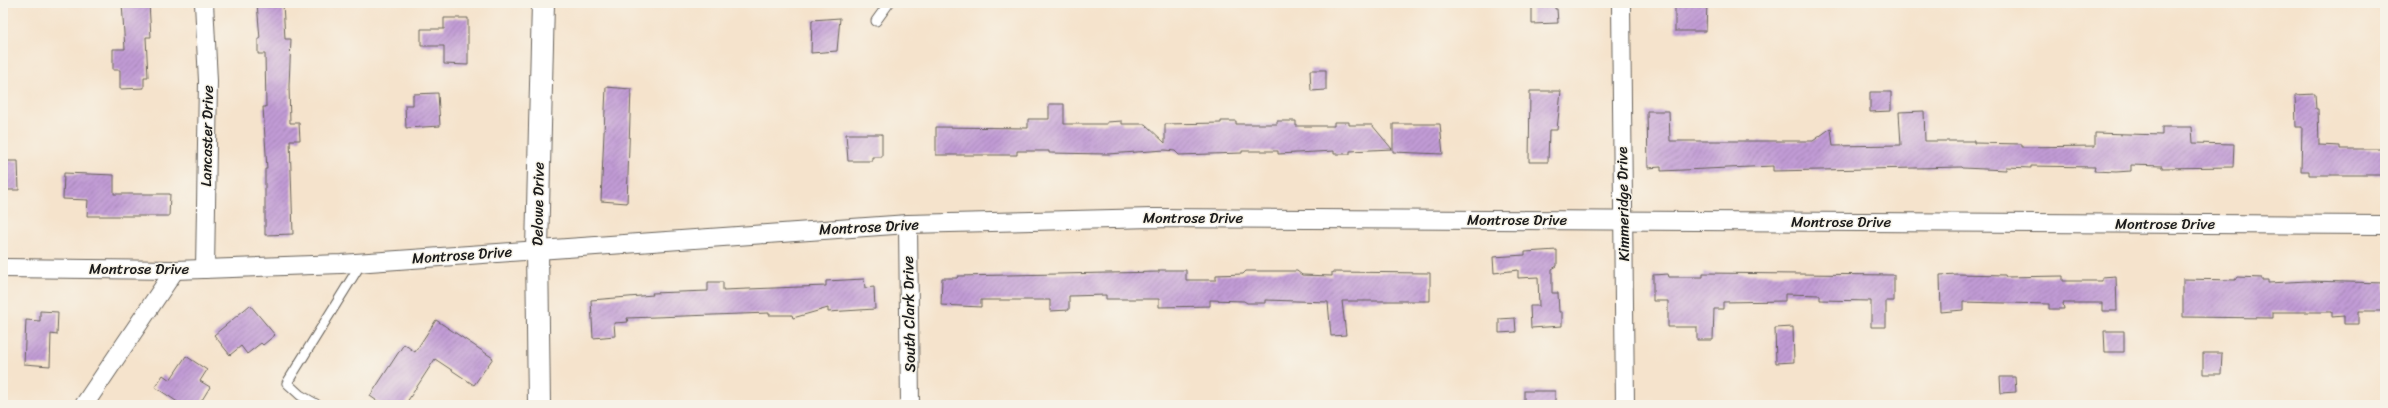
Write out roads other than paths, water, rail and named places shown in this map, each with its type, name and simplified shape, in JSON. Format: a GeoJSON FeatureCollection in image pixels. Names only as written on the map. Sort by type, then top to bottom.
{"type":"FeatureCollection","features":[{"type":"Feature","properties":{"kind":"street","name":"Lancaster Drive"},"geometry":{"type":"LineString","coordinates":[[204,3],[208,81],[205,270]]}},
{"type":"Feature","properties":{"kind":"street","name":"Delowe Drive"},"geometry":{"type":"LineString","coordinates":[[539,405],[537,249],[543,3]]}},
{"type":"Feature","properties":{"kind":"street","name":"Kimmeridge Drive"},"geometry":{"type":"LineString","coordinates":[[1621,3],[1625,405]]}},
{"type":"Feature","properties":{"kind":"street","name":"Montrose Drive"},"geometry":{"type":"LineString","coordinates":[[3,268],[205,270],[362,262],[908,224],[1153,218],[2385,225]]}},
{"type":"Feature","properties":{"kind":"street","name":"South Clark Drive"},"geometry":{"type":"LineString","coordinates":[[908,224],[910,405]]}},
{"type":"Feature","properties":{"kind":"street"},"geometry":{"type":"LineString","coordinates":[[84,405],[175,270]]}},
{"type":"Feature","properties":{"kind":"lane"},"geometry":{"type":"LineString","coordinates":[[876,21],[889,3]]}},
{"type":"Feature","properties":{"kind":"lane"},"geometry":{"type":"LineString","coordinates":[[316,404],[300,395],[287,383],[362,262]]}}]}
